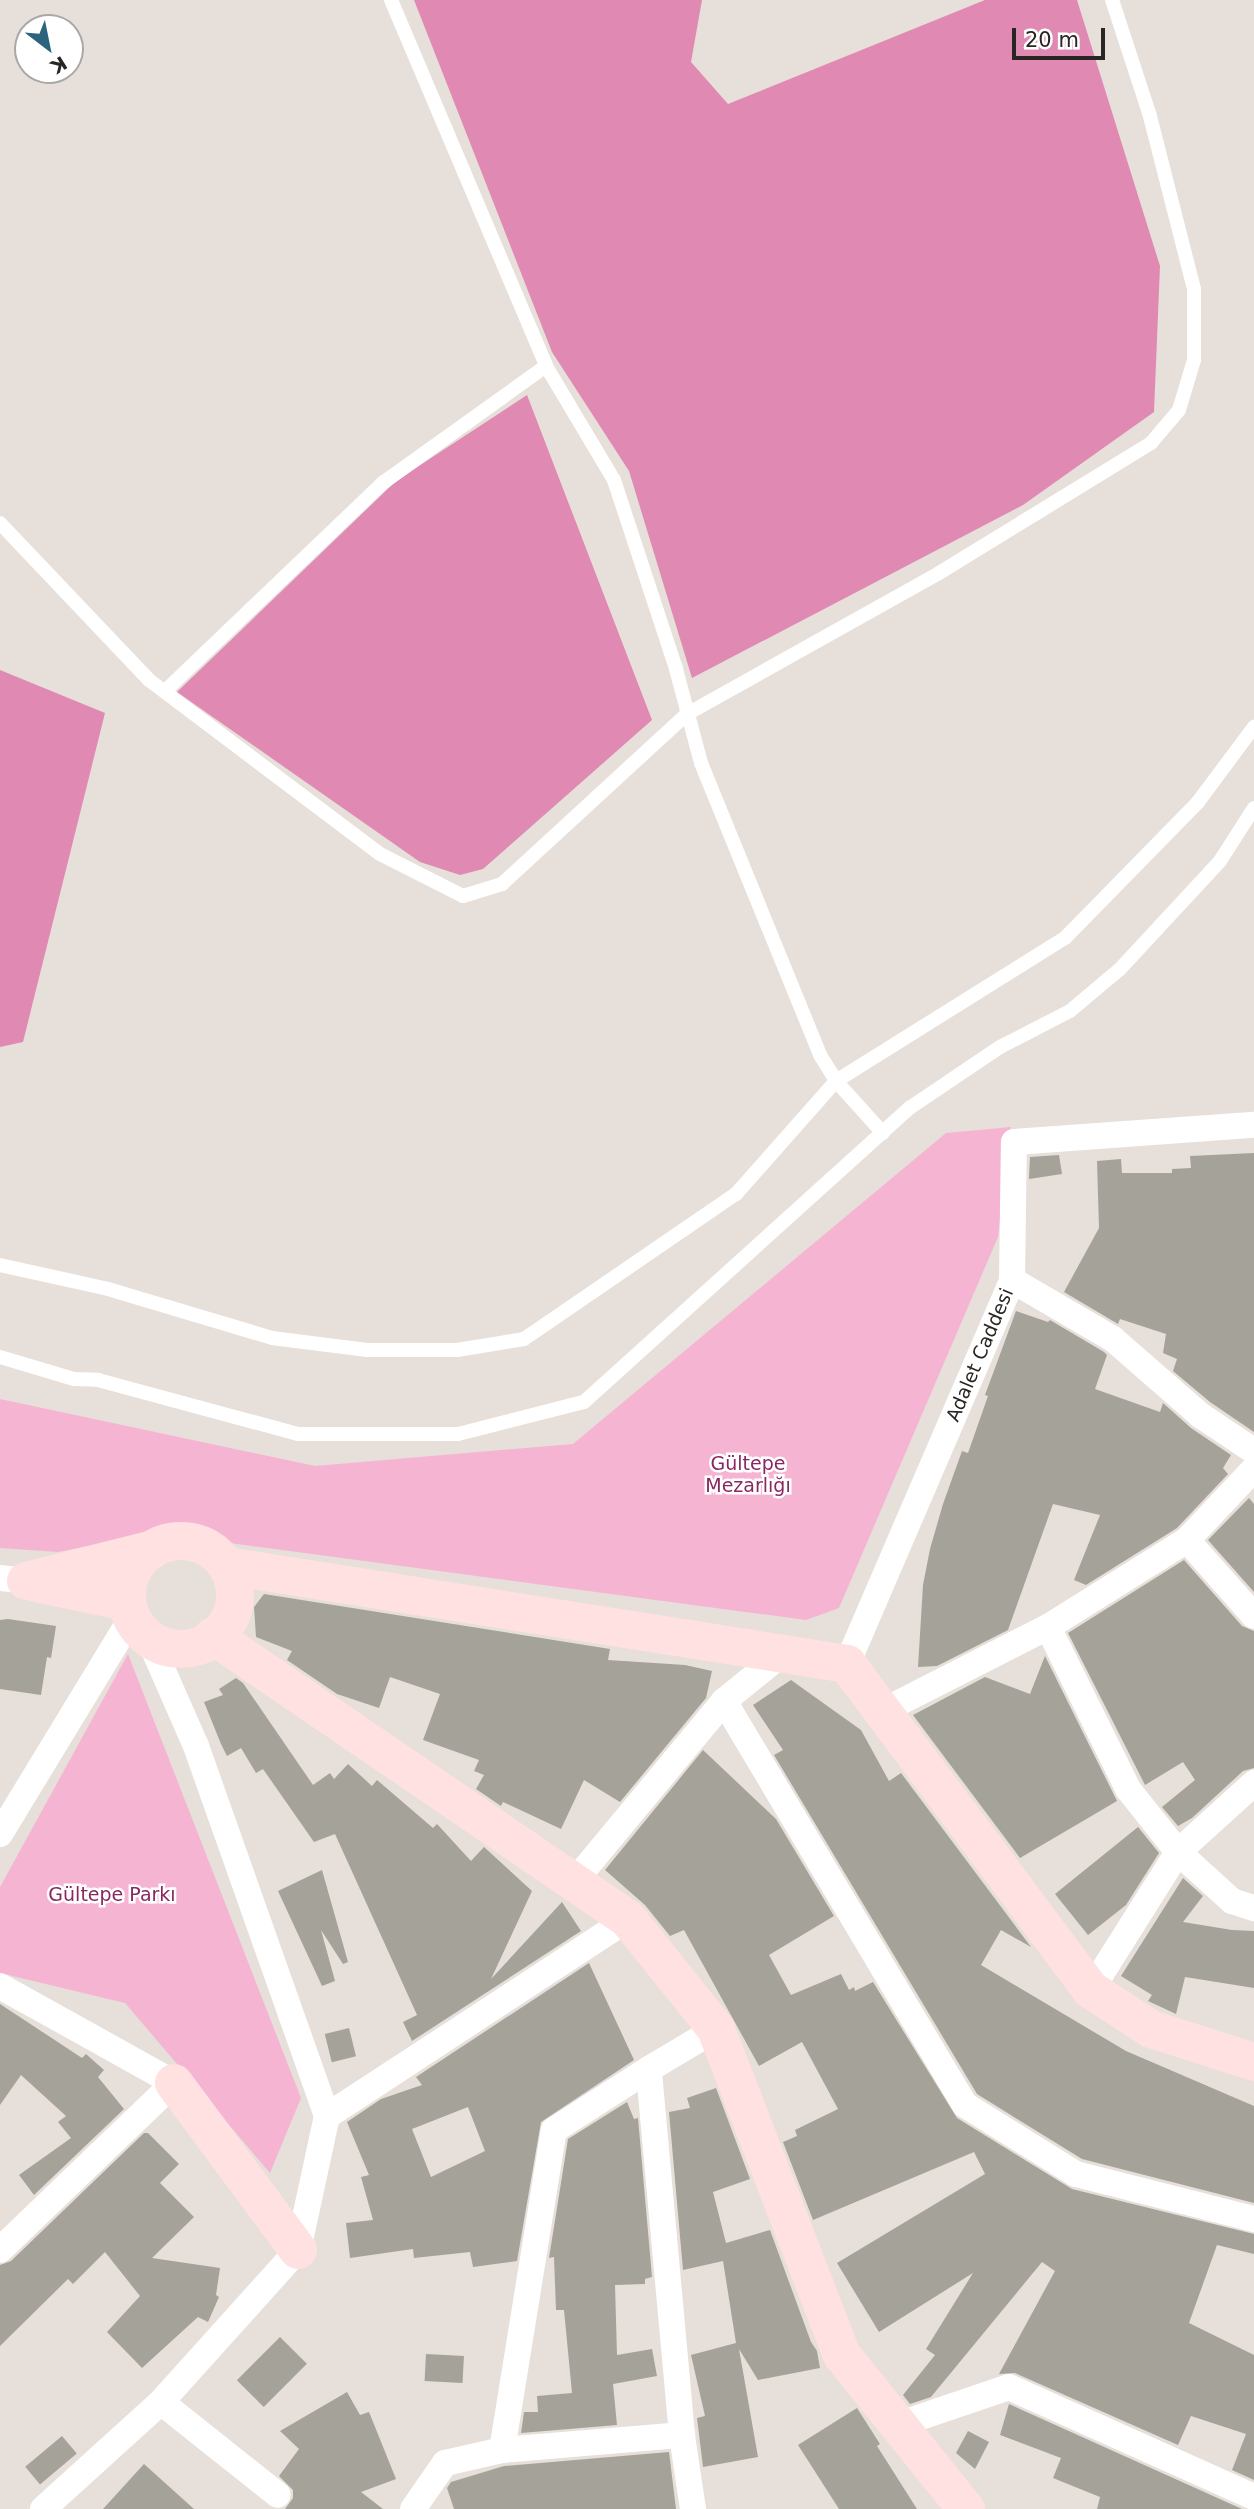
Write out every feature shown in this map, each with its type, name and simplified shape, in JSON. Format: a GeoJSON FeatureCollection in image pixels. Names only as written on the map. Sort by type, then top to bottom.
{"type":"FeatureCollection","features":[{"type":"Feature","properties":{"kind":"street"},"geometry":{"type":"LineString","coordinates":[[1012,1280],[1014,1142],[1254,1125]]}},
{"type":"Feature","properties":{"kind":"street","name":"Adalet Caddesi"},"geometry":{"type":"LineString","coordinates":[[847,1664],[1012,1280],[1113,1339],[1200,1415],[1254,1451]]}},
{"type":"Feature","properties":{"kind":"street"},"geometry":{"type":"LineString","coordinates":[[881,1712],[1048,1627],[1187,1540],[1254,1469]]}},
{"type":"Feature","properties":{"kind":"street"},"geometry":{"type":"LineString","coordinates":[[1187,1540],[1254,1616]]}},
{"type":"Feature","properties":{"kind":"street"},"geometry":{"type":"LineString","coordinates":[[169,1542],[194,1543],[216,1553],[227,1566],[234,1582],[236,1599],[232,1616],[223,1630],[195,1647],[179,1649],[136,1619],[13,1579],[153,1549],[169,1542]]}},
{"type":"Feature","properties":{"kind":"street"},"geometry":{"type":"LineString","coordinates":[[43,2509],[161,2402],[298,2250],[327,2116],[196,1746],[136,1619],[132,1571],[153,1549]]}},
{"type":"Feature","properties":{"kind":"street"},"geometry":{"type":"LineString","coordinates":[[227,1566],[847,1664],[1091,1990],[1151,2029],[1254,2062]]}},
{"type":"Feature","properties":{"kind":"street"},"geometry":{"type":"LineString","coordinates":[[0,1834],[10,1794],[136,1619]]}},
{"type":"Feature","properties":{"kind":"street"},"geometry":{"type":"LineString","coordinates":[[1048,1627],[1128,1789],[1178,1852],[1232,1901],[1254,1908]]}},
{"type":"Feature","properties":{"kind":"street"},"geometry":{"type":"LineString","coordinates":[[213,1636],[628,1919],[716,2029],[842,2355],[966,2509]]}},
{"type":"Feature","properties":{"kind":"street"},"geometry":{"type":"LineString","coordinates":[[573,1883],[724,1701],[782,1654]]}},
{"type":"Feature","properties":{"kind":"street"},"geometry":{"type":"LineString","coordinates":[[724,1701],[965,2105],[1076,2174],[1254,2219]]}},
{"type":"Feature","properties":{"kind":"street"},"geometry":{"type":"LineString","coordinates":[[1091,1990],[1178,1852],[1254,1783]]}},
{"type":"Feature","properties":{"kind":"street"},"geometry":{"type":"LineString","coordinates":[[327,2116],[628,1919]]}},
{"type":"Feature","properties":{"kind":"street"},"geometry":{"type":"LineString","coordinates":[[0,1986],[174,2083],[298,2250]]}},
{"type":"Feature","properties":{"kind":"street"},"geometry":{"type":"LineString","coordinates":[[502,2450],[554,2130],[716,2029]]}},
{"type":"Feature","properties":{"kind":"street"},"geometry":{"type":"LineString","coordinates":[[649,2069],[682,2435],[693,2509]]}},
{"type":"Feature","properties":{"kind":"street"},"geometry":{"type":"LineString","coordinates":[[0,2250],[174,2083]]}},
{"type":"Feature","properties":{"kind":"street"},"geometry":{"type":"LineString","coordinates":[[897,2425],[1009,2387],[1254,2497]]}},
{"type":"Feature","properties":{"kind":"street"},"geometry":{"type":"LineString","coordinates":[[161,2402],[278,2494]]}},
{"type":"Feature","properties":{"kind":"street"},"geometry":{"type":"LineString","coordinates":[[413,2509],[445,2463],[502,2450],[682,2435]]}},
{"type":"Feature","properties":{"kind":"lane"},"geometry":{"type":"LineString","coordinates":[[391,0],[546,366],[614,480],[706,775],[820,1055],[836,1081],[883,1133]]}},
{"type":"Feature","properties":{"kind":"lane"},"geometry":{"type":"LineString","coordinates":[[0,523],[149,680],[380,853],[463,896],[502,884],[687,714],[939,573],[1140,451],[1152,443],[1180,410],[1194,360],[1194,289],[1150,116],[1112,0]]}},
{"type":"Feature","properties":{"kind":"lane"},"geometry":{"type":"LineString","coordinates":[[165,691],[384,482],[546,366]]}},
{"type":"Feature","properties":{"kind":"lane"},"geometry":{"type":"LineString","coordinates":[[0,1265],[108,1289],[272,1338],[367,1350],[457,1350],[524,1339],[736,1194],[836,1081],[1065,937],[1199,802],[1254,727]]}},
{"type":"Feature","properties":{"kind":"lane"},"geometry":{"type":"LineString","coordinates":[[0,1357],[74,1379],[98,1380],[298,1434],[458,1434],[584,1402],[911,1107],[1000,1047],[1070,1011],[1120,969],[1220,861],[1254,808]]}},
{"type":"Feature","properties":{"kind":"green space","name":"Gültepe Mezarlığı"},"geometry":{"type":"Polygon","coordinates":[[[1011,1127],[998,1237],[839,1608],[806,1620],[155,1533],[58,1552],[0,1548],[0,1399],[315,1466],[573,1444],[946,1133],[1011,1127]]]}},
{"type":"Feature","properties":{"kind":"green space","name":"Gültepe Parkı"},"geometry":{"type":"Polygon","coordinates":[[[128,1654],[301,2098],[270,2173],[125,2003],[0,1973],[0,1887],[128,1654]]]}},
{"type":"Feature","properties":{"kind":"shaded area"},"geometry":{"type":"Polygon","coordinates":[[[414,0],[702,0],[691,62],[728,104],[985,0],[1077,0],[1160,266],[1154,412],[1023,505],[692,678],[629,471],[552,352],[414,0]]]}},
{"type":"Feature","properties":{"kind":"shaded area"},"geometry":{"type":"Polygon","coordinates":[[[527,395],[652,720],[483,869],[460,875],[420,862],[177,692],[396,481],[527,395]]]}},
{"type":"Feature","properties":{"kind":"shaded area"},"geometry":{"type":"Polygon","coordinates":[[[0,670],[105,713],[23,1042],[0,1047],[0,670]]]}},
{"type":"Feature","properties":{"kind":"building"},"geometry":{"type":"Polygon","coordinates":[[[1254,1153],[1254,1432],[1210,1402],[1173,1371],[1177,1359],[1163,1353],[1166,1334],[1120,1319],[1118,1324],[1064,1292],[1099,1228],[1097,1161],[1121,1159],[1122,1173],[1172,1173],[1172,1169],[1191,1168],[1190,1156],[1254,1153]]]}},
{"type":"Feature","properties":{"kind":"building"},"geometry":{"type":"Polygon","coordinates":[[[1059,1155],[1062,1174],[1029,1179],[1030,1157],[1059,1155]]]}},
{"type":"Feature","properties":{"kind":"building"},"geometry":{"type":"Polygon","coordinates":[[[1016,1311],[1048,1322],[1050,1320],[1104,1352],[1107,1355],[1095,1389],[1160,1412],[1163,1403],[1191,1428],[1231,1455],[1223,1468],[1228,1474],[1177,1528],[1086,1585],[1074,1580],[1100,1515],[1053,1504],[1008,1630],[937,1666],[918,1667],[923,1585],[930,1549],[962,1451],[968,1453],[988,1396],[985,1395],[1016,1311]]]}},
{"type":"Feature","properties":{"kind":"building"},"geometry":{"type":"Polygon","coordinates":[[[1249,1498],[1254,1504],[1254,1592],[1208,1540],[1249,1498]]]}},
{"type":"Feature","properties":{"kind":"building"},"geometry":{"type":"Polygon","coordinates":[[[1184,1560],[1242,1626],[1254,1631],[1254,1768],[1243,1771],[1192,1818],[1178,1826],[1162,1807],[1195,1780],[1183,1762],[1145,1785],[1068,1633],[1184,1560]]]}},
{"type":"Feature","properties":{"kind":"building"},"geometry":{"type":"Polygon","coordinates":[[[264,1594],[610,1649],[608,1660],[685,1665],[712,1671],[706,1698],[620,1802],[584,1780],[561,1829],[503,1802],[501,1806],[476,1789],[484,1775],[474,1771],[479,1760],[423,1740],[440,1694],[390,1677],[379,1708],[337,1694],[287,1660],[292,1651],[256,1637],[254,1607],[264,1594]]]}},
{"type":"Feature","properties":{"kind":"building"},"geometry":{"type":"Polygon","coordinates":[[[0,1620],[56,1626],[51,1658],[47,1657],[41,1695],[0,1689],[0,1620]]]}},
{"type":"Feature","properties":{"kind":"building"},"geometry":{"type":"Polygon","coordinates":[[[1045,1656],[1117,1801],[1020,1858],[913,1715],[985,1677],[1030,1694],[1045,1656]]]}},
{"type":"Feature","properties":{"kind":"building"},"geometry":{"type":"Polygon","coordinates":[[[236,1678],[243,1683],[313,1785],[330,1773],[334,1779],[348,1764],[372,1786],[377,1780],[433,1828],[437,1824],[471,1861],[484,1847],[532,1891],[491,1979],[562,1902],[581,1931],[412,2041],[403,2022],[417,2015],[335,1834],[314,1842],[263,1769],[256,1773],[241,1748],[227,1756],[221,1744],[204,1702],[223,1695],[219,1689],[236,1678]]]}},
{"type":"Feature","properties":{"kind":"building"},"geometry":{"type":"Polygon","coordinates":[[[791,1680],[861,1730],[889,1781],[901,1773],[1031,1947],[1001,1930],[981,1965],[1126,2051],[1254,2106],[1254,2203],[1082,2159],[977,2094],[774,1755],[783,1750],[753,1705],[791,1680]]]}},
{"type":"Feature","properties":{"kind":"building"},"geometry":{"type":"Polygon","coordinates":[[[703,1750],[776,1819],[834,1916],[769,1955],[791,1995],[841,1974],[849,1990],[854,1987],[855,1991],[873,1982],[957,2118],[1072,2189],[1254,2234],[1254,2254],[1217,2245],[1189,2323],[1254,2355],[1254,2480],[1232,2470],[1246,2434],[1191,2416],[1178,2445],[1015,2373],[999,2374],[1055,2271],[1042,2262],[931,2397],[910,2404],[903,2395],[935,2355],[926,2349],[973,2273],[879,2332],[837,2263],[985,2174],[974,2152],[813,2220],[783,2142],[797,2136],[795,2130],[838,2109],[802,2042],[759,2066],[684,1930],[670,1936],[645,1905],[605,1870],[703,1750]]]}},
{"type":"Feature","properties":{"kind":"building"},"geometry":{"type":"Polygon","coordinates":[[[1138,1827],[1159,1853],[1126,1905],[1088,1935],[1055,1894],[1138,1827]]]}},
{"type":"Feature","properties":{"kind":"building"},"geometry":{"type":"Polygon","coordinates":[[[322,1870],[348,1962],[343,1964],[321,1930],[335,1981],[322,1986],[278,1891],[322,1870]]]}},
{"type":"Feature","properties":{"kind":"building"},"geometry":{"type":"Polygon","coordinates":[[[1183,1878],[1203,1896],[1183,1922],[1254,1931],[1254,1988],[1185,1977],[1176,2014],[1148,2001],[1152,1995],[1121,1976],[1183,1878]]]}},
{"type":"Feature","properties":{"kind":"building"},"geometry":{"type":"Polygon","coordinates":[[[589,1963],[634,2060],[541,2122],[517,2261],[473,2267],[470,2252],[414,2258],[413,2249],[350,2258],[346,2223],[373,2220],[361,2177],[369,2175],[347,2122],[381,2099],[422,2085],[416,2077],[589,1963]],[[468,2107],[412,2129],[431,2177],[485,2151],[468,2107]]]}},
{"type":"Feature","properties":{"kind":"building"},"geometry":{"type":"Polygon","coordinates":[[[0,2004],[82,2058],[86,2054],[104,2070],[98,2077],[124,2109],[34,2195],[19,2175],[71,2138],[58,2122],[66,2116],[21,2075],[0,2105],[0,2004]]]}},
{"type":"Feature","properties":{"kind":"building"},"geometry":{"type":"Polygon","coordinates":[[[349,2028],[356,2056],[332,2062],[325,2034],[349,2028]]]}},
{"type":"Feature","properties":{"kind":"building"},"geometry":{"type":"Polygon","coordinates":[[[716,2088],[750,2179],[713,2192],[726,2243],[770,2230],[811,2342],[817,2351],[820,2368],[758,2380],[739,2349],[758,2457],[703,2467],[697,2418],[705,2416],[691,2355],[736,2343],[723,2261],[683,2270],[669,2112],[690,2108],[687,2098],[716,2088]]]}},
{"type":"Feature","properties":{"kind":"building"},"geometry":{"type":"Polygon","coordinates":[[[627,2102],[634,2119],[638,2118],[652,2277],[645,2279],[645,2284],[615,2285],[617,2355],[652,2349],[657,2376],[613,2384],[617,2425],[521,2433],[524,2412],[538,2412],[537,2396],[572,2393],[564,2310],[556,2310],[554,2257],[549,2258],[568,2139],[627,2102]]]}},
{"type":"Feature","properties":{"kind":"building"},"geometry":{"type":"Polygon","coordinates":[[[144,2133],[148,2133],[179,2164],[160,2183],[194,2217],[152,2258],[220,2268],[216,2295],[219,2297],[208,2322],[198,2317],[142,2368],[107,2332],[140,2296],[105,2252],[73,2284],[68,2279],[0,2346],[0,2265],[11,2261],[144,2133]]]}},
{"type":"Feature","properties":{"kind":"building"},"geometry":{"type":"Polygon","coordinates":[[[280,2337],[307,2364],[264,2407],[237,2380],[280,2337]]]}},
{"type":"Feature","properties":{"kind":"building"},"geometry":{"type":"Polygon","coordinates":[[[426,2354],[464,2356],[463,2383],[425,2381],[426,2354]]]}},
{"type":"Feature","properties":{"kind":"building"},"geometry":{"type":"Polygon","coordinates":[[[347,2392],[360,2415],[369,2412],[396,2479],[361,2492],[383,2509],[285,2509],[293,2498],[293,2490],[279,2476],[299,2449],[280,2431],[347,2392]]]}},
{"type":"Feature","properties":{"kind":"building"},"geometry":{"type":"Polygon","coordinates":[[[1009,2404],[1242,2509],[1097,2509],[1100,2497],[1053,2478],[1061,2458],[1000,2435],[1009,2404]]]}},
{"type":"Feature","properties":{"kind":"building"},"geometry":{"type":"Polygon","coordinates":[[[857,2408],[880,2444],[877,2446],[917,2509],[839,2509],[798,2445],[857,2408]]]}},
{"type":"Feature","properties":{"kind":"building"},"geometry":{"type":"Polygon","coordinates":[[[968,2431],[989,2442],[975,2469],[956,2453],[968,2431]]]}},
{"type":"Feature","properties":{"kind":"building"},"geometry":{"type":"Polygon","coordinates":[[[62,2436],[77,2454],[40,2484],[25,2467],[62,2436]]]}},
{"type":"Feature","properties":{"kind":"building"},"geometry":{"type":"Polygon","coordinates":[[[669,2452],[676,2509],[454,2509],[447,2488],[451,2482],[504,2466],[669,2452]]]}},
{"type":"Feature","properties":{"kind":"building"},"geometry":{"type":"Polygon","coordinates":[[[144,2464],[194,2509],[103,2509],[144,2464]]]}}]}
